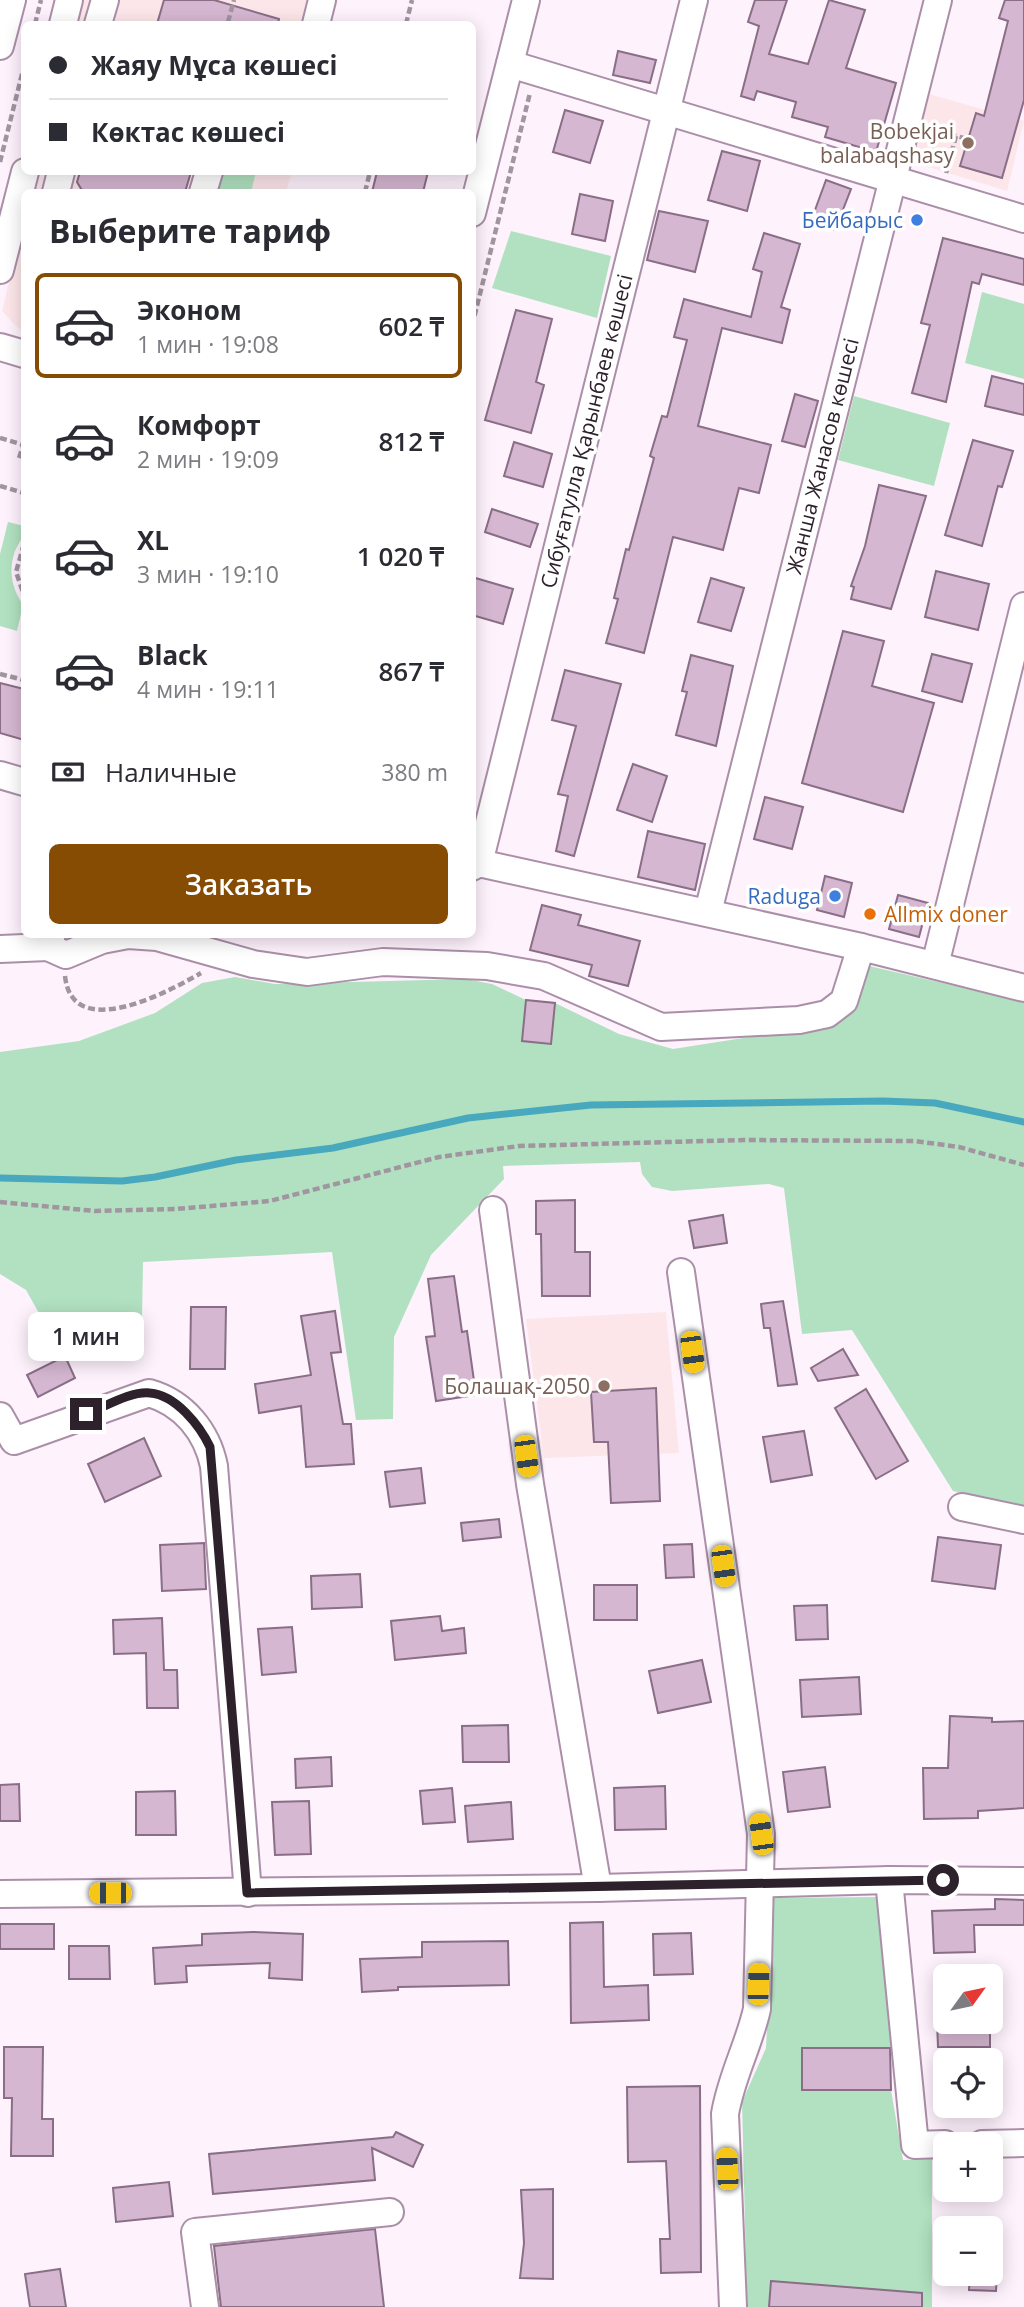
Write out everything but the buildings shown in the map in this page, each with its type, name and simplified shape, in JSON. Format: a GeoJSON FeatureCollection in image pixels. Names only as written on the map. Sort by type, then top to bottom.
{"type":"FeatureCollection","features":[{"type":"Feature","properties":{"kind":"street"},"geometry":{"type":"LineString","coordinates":[[0,46],[12,0]]}},
{"type":"Feature","properties":{"kind":"street"},"geometry":{"type":"LineString","coordinates":[[99,21],[105,0]]}},
{"type":"Feature","properties":{"kind":"street"},"geometry":{"type":"LineString","coordinates":[[317,21],[322,0]]}},
{"type":"Feature","properties":{"kind":"street"},"geometry":{"type":"LineString","coordinates":[[476,197],[526,0]]}},
{"type":"Feature","properties":{"kind":"street","name":"Сибуғатулла Қарынбаев көшесі"},"geometry":{"type":"LineString","coordinates":[[476,861],[694,0]]}},
{"type":"Feature","properties":{"kind":"street","name":"Жанша Жанасов көшесі"},"geometry":{"type":"LineString","coordinates":[[708,912],[938,0]]}},
{"type":"Feature","properties":{"kind":"street"},"geometry":{"type":"LineString","coordinates":[[510,64],[1024,219]]}},
{"type":"Feature","properties":{"kind":"street"},"geometry":{"type":"LineString","coordinates":[[0,270],[24,175]]}},
{"type":"Feature","properties":{"kind":"street"},"geometry":{"type":"LineString","coordinates":[[0,347],[21,353]]}},
{"type":"Feature","properties":{"kind":"street"},"geometry":{"type":"LineString","coordinates":[[935,965],[1024,606]]}},
{"type":"Feature","properties":{"kind":"street"},"geometry":{"type":"LineString","coordinates":[[0,775],[21,781]]}},
{"type":"Feature","properties":{"kind":"street"},"geometry":{"type":"LineString","coordinates":[[476,865],[708,912],[1024,988]]}},
{"type":"Feature","properties":{"kind":"street"},"geometry":{"type":"LineString","coordinates":[[0,948],[112,938]]}},
{"type":"Feature","properties":{"kind":"street"},"geometry":{"type":"LineString","coordinates":[[161,938],[253,964],[307,972],[383,962],[487,967],[544,975],[661,1027],[799,1020],[827,1014],[844,1001],[862,947]]}},
{"type":"Feature","properties":{"kind":"street"},"geometry":{"type":"LineString","coordinates":[[493,1210],[530,1484],[598,1888]]}},
{"type":"Feature","properties":{"kind":"street"},"geometry":{"type":"LineString","coordinates":[[681,1272],[761,1834],[757,2009],[730,2087],[725,2114],[733,2307]]}},
{"type":"Feature","properties":{"kind":"street"},"geometry":{"type":"LineString","coordinates":[[0,1416],[14,1441],[149,1393],[180,1409],[202,1431],[214,1466],[247,1893]]}},
{"type":"Feature","properties":{"kind":"street"},"geometry":{"type":"LineString","coordinates":[[962,1507],[1024,1520]]}},
{"type":"Feature","properties":{"kind":"street"},"geometry":{"type":"LineString","coordinates":[[889,1880],[915,2145],[933,2144]]}},
{"type":"Feature","properties":{"kind":"street"},"geometry":{"type":"LineString","coordinates":[[0,1894],[598,1888],[889,1880],[1024,1881]]}},
{"type":"Feature","properties":{"kind":"street"},"geometry":{"type":"LineString","coordinates":[[1003,2144],[1024,2143]]}},
{"type":"Feature","properties":{"kind":"street"},"geometry":{"type":"LineString","coordinates":[[205,2307],[195,2232],[390,2211]]}},
{"type":"Feature","properties":{"kind":"path"},"geometry":{"type":"LineString","coordinates":[[36,21],[41,0]]}},
{"type":"Feature","properties":{"kind":"path"},"geometry":{"type":"LineString","coordinates":[[228,21],[234,0]]}},
{"type":"Feature","properties":{"kind":"path"},"geometry":{"type":"LineString","coordinates":[[407,21],[412,0]]}},
{"type":"Feature","properties":{"kind":"path"},"geometry":{"type":"LineString","coordinates":[[476,310],[535,73]]}},
{"type":"Feature","properties":{"kind":"path"},"geometry":{"type":"LineString","coordinates":[[0,162],[21,78]]}},
{"type":"Feature","properties":{"kind":"path"},"geometry":{"type":"LineString","coordinates":[[941,195],[956,136],[968,139]]}},
{"type":"Feature","properties":{"kind":"path"},"geometry":{"type":"LineString","coordinates":[[0,438],[21,443]]}},
{"type":"Feature","properties":{"kind":"path"},"geometry":{"type":"LineString","coordinates":[[19,458],[21,452]]}},
{"type":"Feature","properties":{"kind":"path"},"geometry":{"type":"LineString","coordinates":[[0,486],[21,492]]}},
{"type":"Feature","properties":{"kind":"path"},"geometry":{"type":"LineString","coordinates":[[21,554],[16,572],[21,586]]}},
{"type":"Feature","properties":{"kind":"path"},"geometry":{"type":"LineString","coordinates":[[0,674],[21,679]]}},
{"type":"Feature","properties":{"kind":"path"},"geometry":{"type":"LineString","coordinates":[[55,945],[70,993],[79,1004],[89,1009],[114,1008],[146,1001],[210,969]]}},
{"type":"Feature","properties":{"kind":"path"},"geometry":{"type":"LineString","coordinates":[[0,1202],[95,1211],[176,1209],[270,1201],[439,1157],[519,1146],[744,1140],[915,1141],[959,1147],[1024,1165]]}},
{"type":"Feature","properties":{"kind":"shaded area"},"geometry":{"type":"Polygon","coordinates":[[[80,0],[338,0],[332,21],[75,21],[80,0]]]}},
{"type":"Feature","properties":{"kind":"shaded area","name":"Bobekjai balabaqshasy"},"geometry":{"type":"Polygon","coordinates":[[[929,94],[1024,121],[1007,191],[912,162],[929,94]]]}},
{"type":"Feature","properties":{"kind":"shaded area"},"geometry":{"type":"Polygon","coordinates":[[[36,175],[291,175],[287,189],[33,189],[36,175]]]}},
{"type":"Feature","properties":{"kind":"shaded area"},"geometry":{"type":"Polygon","coordinates":[[[21,233],[21,329],[2,311],[21,233]]]}},
{"type":"Feature","properties":{"kind":"shaded area","name":"Болашақ-2050"},"geometry":{"type":"Polygon","coordinates":[[[666,1312],[679,1453],[544,1458],[526,1319],[666,1312]]]}},
{"type":"Feature","properties":{"kind":"green space"},"geometry":{"type":"Polygon","coordinates":[[[222,175],[255,175],[252,189],[219,189],[222,175]]]}},
{"type":"Feature","properties":{"kind":"green space"},"geometry":{"type":"Polygon","coordinates":[[[511,231],[611,256],[597,318],[492,288],[511,231]]]}},
{"type":"Feature","properties":{"kind":"green space"},"geometry":{"type":"Polygon","coordinates":[[[982,292],[1024,304],[1024,379],[965,363],[982,292]]]}},
{"type":"Feature","properties":{"kind":"green space"},"geometry":{"type":"Polygon","coordinates":[[[854,396],[950,423],[934,486],[838,460],[854,396]]]}},
{"type":"Feature","properties":{"kind":"green space"},"geometry":{"type":"Polygon","coordinates":[[[8,522],[21,525],[21,540],[12,565],[14,586],[21,601],[17,631],[0,626],[0,554],[8,522]]]}},
{"type":"Feature","properties":{"kind":"green space"},"geometry":{"type":"Polygon","coordinates":[[[869,966],[1024,1002],[1024,1506],[953,1491],[852,1330],[802,1334],[784,1188],[769,1184],[672,1191],[652,1187],[642,1174],[640,1162],[503,1166],[504,1179],[431,1255],[394,1337],[393,1419],[356,1420],[332,1252],[143,1262],[142,1318],[58,1347],[26,1290],[0,1274],[0,1052],[79,1041],[155,1013],[202,983],[235,977],[275,984],[466,979],[492,984],[526,1000],[523,1041],[551,1043],[555,1003],[619,1034],[673,1049],[827,1025],[854,1012],[869,966]]]}},
{"type":"Feature","properties":{"kind":"green space"},"geometry":{"type":"Polygon","coordinates":[[[878,1897],[891,2048],[802,2048],[802,2089],[891,2090],[903,2160],[932,2159],[932,2307],[747,2307],[742,2102],[766,2048],[774,1898],[878,1897]]]}},
{"type":"Feature","properties":{"kind":"waterway"},"geometry":{"type":"LineString","coordinates":[[0,1178],[122,1181],[155,1177],[236,1160],[333,1148],[468,1118],[591,1105],[883,1101],[935,1103],[1024,1122]]}},
{"type":"Feature","properties":{"kind":"place","name":"Bobekjai balabaqshasy"},"geometry":{"type":"Point","coordinates":[968,143]}},
{"type":"Feature","properties":{"kind":"place","name":"Бейбарыс"},"geometry":{"type":"Point","coordinates":[917,220]}},
{"type":"Feature","properties":{"kind":"place","name":"Raduga"},"geometry":{"type":"Point","coordinates":[835,896]}},
{"type":"Feature","properties":{"kind":"place","name":"Allmix doner"},"geometry":{"type":"Point","coordinates":[870,914]}},
{"type":"Feature","properties":{"kind":"place","name":"Болашақ-2050"},"geometry":{"type":"Point","coordinates":[604,1386]}},
{"type":"Feature","properties":{"kind":"route"},"geometry":{"type":"LineString","coordinates":[[86,1414],[135,1395],[159,1395],[194,1422],[210,1447],[214,1466],[247,1893],[943,1880]]}}]}
